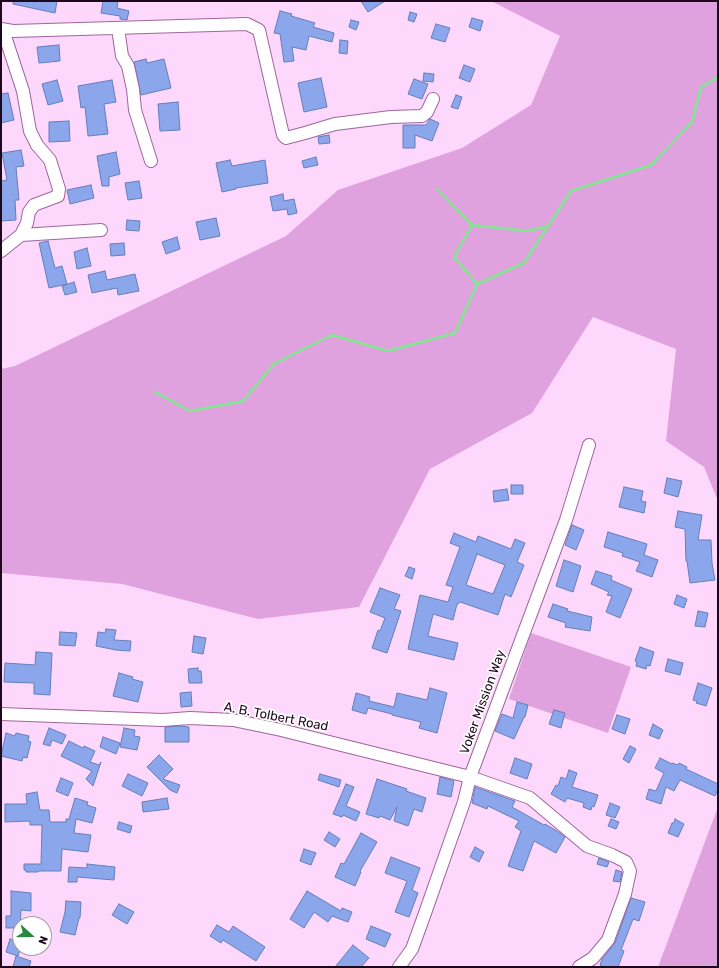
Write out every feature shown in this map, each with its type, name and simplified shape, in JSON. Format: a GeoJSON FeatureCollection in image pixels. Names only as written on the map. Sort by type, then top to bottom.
{"type":"FeatureCollection","features":[{"type":"Feature","properties":{"kind":"street"},"geometry":{"type":"LineString","coordinates":[[1,251],[21,235],[27,223],[29,212],[34,205],[58,196],[59,189],[50,160],[37,145],[30,131],[23,91],[2,29],[13,31],[247,24],[259,30],[283,135],[286,138],[335,124],[391,117],[422,116],[427,112],[433,99]]}},
{"type":"Feature","properties":{"kind":"street"},"geometry":{"type":"LineString","coordinates":[[118,28],[122,56],[128,66],[133,89],[135,110],[151,161]]}},
{"type":"Feature","properties":{"kind":"street"},"geometry":{"type":"LineString","coordinates":[[21,235],[101,230]]}},
{"type":"Feature","properties":{"kind":"street","name":"Voker Mission Way"},"geometry":{"type":"LineString","coordinates":[[399,967],[412,949],[464,802],[470,777],[566,520],[589,445]]}},
{"type":"Feature","properties":{"kind":"street","name":"A. B. Tolbert Road"},"geometry":{"type":"LineString","coordinates":[[1,714],[163,720],[190,718],[232,720],[281,730],[470,777],[530,798],[587,846],[626,862],[630,870],[625,894],[608,940],[592,958],[579,967]]}},
{"type":"Feature","properties":{"kind":"shaded area"},"geometry":{"type":"Polygon","coordinates":[[[491,1],[718,1],[718,501],[704,467],[666,441],[676,349],[593,317],[532,413],[430,469],[359,607],[258,619],[122,584],[1,573],[1,369],[15,366],[286,236],[338,190],[462,148],[531,105],[560,36],[491,1]]]}},
{"type":"Feature","properties":{"kind":"shaded area"},"geometry":{"type":"Polygon","coordinates":[[[531,633],[631,667],[608,733],[509,699],[531,633]]]}},
{"type":"Feature","properties":{"kind":"shaded area"},"geometry":{"type":"Polygon","coordinates":[[[718,807],[718,967],[658,967],[718,807]]]}},
{"type":"Feature","properties":{"kind":"building"},"geometry":{"type":"Polygon","coordinates":[[[13,1],[57,1],[55,13],[13,4],[13,1]]]}},
{"type":"Feature","properties":{"kind":"building"},"geometry":{"type":"Polygon","coordinates":[[[103,1],[118,1],[117,8],[129,11],[127,20],[120,19],[120,16],[101,13],[103,1]]]}},
{"type":"Feature","properties":{"kind":"building"},"geometry":{"type":"Polygon","coordinates":[[[361,1],[385,1],[368,12],[361,1]]]}},
{"type":"Feature","properties":{"kind":"building"},"geometry":{"type":"Polygon","coordinates":[[[280,11],[315,23],[313,27],[334,33],[332,42],[309,36],[306,50],[292,47],[294,61],[284,62],[280,34],[274,33],[280,11]]]}},
{"type":"Feature","properties":{"kind":"building"},"geometry":{"type":"Polygon","coordinates":[[[410,12],[417,14],[414,22],[408,20],[410,12]]]}},
{"type":"Feature","properties":{"kind":"building"},"geometry":{"type":"Polygon","coordinates":[[[472,18],[483,21],[480,31],[469,27],[472,18]]]}},
{"type":"Feature","properties":{"kind":"building"},"geometry":{"type":"Polygon","coordinates":[[[351,20],[359,22],[356,30],[349,27],[351,20]]]}},
{"type":"Feature","properties":{"kind":"building"},"geometry":{"type":"Polygon","coordinates":[[[436,24],[450,28],[445,42],[431,38],[436,24]]]}},
{"type":"Feature","properties":{"kind":"building"},"geometry":{"type":"Polygon","coordinates":[[[340,40],[348,41],[347,54],[339,53],[340,40]]]}},
{"type":"Feature","properties":{"kind":"building"},"geometry":{"type":"Polygon","coordinates":[[[59,45],[60,61],[39,63],[37,47],[59,45]]]}},
{"type":"Feature","properties":{"kind":"building"},"geometry":{"type":"Polygon","coordinates":[[[146,59],[147,63],[164,59],[171,88],[141,95],[134,62],[146,59]]]}},
{"type":"Feature","properties":{"kind":"building"},"geometry":{"type":"Polygon","coordinates":[[[464,65],[475,69],[470,82],[459,78],[464,65]]]}},
{"type":"Feature","properties":{"kind":"building"},"geometry":{"type":"Polygon","coordinates":[[[424,73],[434,74],[433,82],[423,81],[424,73]]]}},
{"type":"Feature","properties":{"kind":"building"},"geometry":{"type":"Polygon","coordinates":[[[321,78],[327,107],[304,112],[298,83],[321,78]]]}},
{"type":"Feature","properties":{"kind":"building"},"geometry":{"type":"Polygon","coordinates":[[[414,79],[428,84],[422,99],[408,94],[414,79]]]}},
{"type":"Feature","properties":{"kind":"building"},"geometry":{"type":"Polygon","coordinates":[[[57,80],[63,101],[48,105],[42,84],[57,80]]]}},
{"type":"Feature","properties":{"kind":"building"},"geometry":{"type":"Polygon","coordinates":[[[112,80],[116,102],[104,104],[108,134],[88,136],[85,107],[81,108],[78,86],[112,80]]]}},
{"type":"Feature","properties":{"kind":"building"},"geometry":{"type":"Polygon","coordinates":[[[8,93],[14,120],[1,123],[1,94],[8,93]]]}},
{"type":"Feature","properties":{"kind":"building"},"geometry":{"type":"Polygon","coordinates":[[[456,95],[462,97],[458,109],[451,107],[456,95]]]}},
{"type":"Feature","properties":{"kind":"building"},"geometry":{"type":"Polygon","coordinates":[[[178,102],[180,130],[160,131],[158,104],[178,102]]]}},
{"type":"Feature","properties":{"kind":"building"},"geometry":{"type":"Polygon","coordinates":[[[430,119],[439,123],[432,141],[415,135],[415,148],[403,148],[403,125],[426,125],[430,119]]]}},
{"type":"Feature","properties":{"kind":"building"},"geometry":{"type":"Polygon","coordinates":[[[69,121],[70,141],[49,142],[49,122],[69,121]]]}},
{"type":"Feature","properties":{"kind":"building"},"geometry":{"type":"Polygon","coordinates":[[[329,135],[330,143],[319,144],[318,137],[329,135]]]}},
{"type":"Feature","properties":{"kind":"building"},"geometry":{"type":"Polygon","coordinates":[[[21,150],[24,166],[16,167],[19,200],[15,200],[16,220],[1,221],[1,181],[7,180],[2,153],[21,150]]]}},
{"type":"Feature","properties":{"kind":"building"},"geometry":{"type":"Polygon","coordinates":[[[116,152],[120,174],[109,177],[109,186],[102,186],[97,156],[116,152]]]}},
{"type":"Feature","properties":{"kind":"building"},"geometry":{"type":"Polygon","coordinates":[[[316,157],[318,165],[304,168],[302,161],[316,157]]]}},
{"type":"Feature","properties":{"kind":"building"},"geometry":{"type":"Polygon","coordinates":[[[230,160],[232,166],[265,160],[268,183],[236,188],[222,192],[216,163],[230,160]]]}},
{"type":"Feature","properties":{"kind":"building"},"geometry":{"type":"Polygon","coordinates":[[[139,181],[142,198],[128,200],[125,183],[139,181]]]}},
{"type":"Feature","properties":{"kind":"building"},"geometry":{"type":"Polygon","coordinates":[[[91,185],[94,198],[70,204],[67,190],[91,185]]]}},
{"type":"Feature","properties":{"kind":"building"},"geometry":{"type":"Polygon","coordinates":[[[283,194],[284,201],[294,199],[297,213],[288,215],[287,209],[273,211],[270,197],[283,194]]]}},
{"type":"Feature","properties":{"kind":"building"},"geometry":{"type":"Polygon","coordinates":[[[216,218],[220,236],[200,240],[196,222],[216,218]]]}},
{"type":"Feature","properties":{"kind":"building"},"geometry":{"type":"Polygon","coordinates":[[[127,220],[140,221],[139,231],[126,230],[127,220]]]}},
{"type":"Feature","properties":{"kind":"building"},"geometry":{"type":"Polygon","coordinates":[[[177,237],[180,249],[166,254],[162,242],[177,237]]]}},
{"type":"Feature","properties":{"kind":"building"},"geometry":{"type":"Polygon","coordinates":[[[48,241],[55,268],[62,266],[67,284],[49,288],[39,243],[48,241]]]}},
{"type":"Feature","properties":{"kind":"building"},"geometry":{"type":"Polygon","coordinates":[[[124,243],[125,255],[111,256],[110,244],[124,243]]]}},
{"type":"Feature","properties":{"kind":"building"},"geometry":{"type":"Polygon","coordinates":[[[87,248],[91,266],[77,269],[74,252],[87,248]]]}},
{"type":"Feature","properties":{"kind":"building"},"geometry":{"type":"Polygon","coordinates":[[[105,271],[107,280],[135,274],[139,291],[118,295],[117,288],[92,293],[88,275],[105,271]]]}},
{"type":"Feature","properties":{"kind":"building"},"geometry":{"type":"Polygon","coordinates":[[[74,282],[77,292],[65,295],[62,286],[74,282]]]}},
{"type":"Feature","properties":{"kind":"building"},"geometry":{"type":"Polygon","coordinates":[[[667,478],[682,481],[678,497],[664,493],[667,478]]]}},
{"type":"Feature","properties":{"kind":"building"},"geometry":{"type":"Polygon","coordinates":[[[511,485],[523,485],[523,494],[511,494],[511,485]]]}},
{"type":"Feature","properties":{"kind":"building"},"geometry":{"type":"Polygon","coordinates":[[[624,487],[643,491],[641,501],[646,502],[644,513],[619,507],[624,487]]]}},
{"type":"Feature","properties":{"kind":"building"},"geometry":{"type":"Polygon","coordinates":[[[507,489],[509,500],[494,502],[493,491],[507,489]]]}},
{"type":"Feature","properties":{"kind":"building"},"geometry":{"type":"Polygon","coordinates":[[[678,511],[702,515],[698,540],[711,540],[712,563],[715,580],[690,583],[686,561],[685,529],[675,527],[678,511]]]}},
{"type":"Feature","properties":{"kind":"building"},"geometry":{"type":"Polygon","coordinates":[[[572,525],[584,530],[576,550],[565,545],[572,525]]]}},
{"type":"Feature","properties":{"kind":"building"},"geometry":{"type":"Polygon","coordinates":[[[608,532],[647,544],[644,555],[658,560],[652,577],[636,571],[640,562],[622,556],[623,553],[604,547],[608,532]]]}},
{"type":"Feature","properties":{"kind":"building"},"geometry":{"type":"Polygon","coordinates":[[[454,533],[476,542],[478,536],[511,549],[515,539],[525,543],[517,562],[524,565],[511,597],[505,594],[498,615],[460,602],[457,604],[453,620],[433,614],[428,636],[458,643],[454,660],[408,649],[420,595],[448,602],[453,587],[446,585],[460,547],[450,543],[454,533]],[[477,554],[466,585],[493,594],[505,565],[477,554]]]}},
{"type":"Feature","properties":{"kind":"building"},"geometry":{"type":"Polygon","coordinates":[[[564,560],[581,566],[573,592],[556,586],[564,560]]]}},
{"type":"Feature","properties":{"kind":"building"},"geometry":{"type":"Polygon","coordinates":[[[409,567],[415,569],[412,579],[405,576],[409,567]]]}},
{"type":"Feature","properties":{"kind":"building"},"geometry":{"type":"Polygon","coordinates":[[[596,571],[612,576],[611,580],[632,589],[620,618],[606,612],[612,596],[607,595],[609,592],[591,584],[596,571]]]}},
{"type":"Feature","properties":{"kind":"building"},"geometry":{"type":"Polygon","coordinates":[[[380,588],[400,595],[394,609],[401,611],[387,653],[372,648],[378,630],[380,631],[385,618],[370,612],[380,588]]]}},
{"type":"Feature","properties":{"kind":"building"},"geometry":{"type":"Polygon","coordinates":[[[677,595],[687,599],[684,608],[674,604],[677,595]]]}},
{"type":"Feature","properties":{"kind":"building"},"geometry":{"type":"Polygon","coordinates":[[[553,604],[568,609],[567,611],[592,617],[590,631],[565,627],[566,623],[548,617],[553,604]]]}},
{"type":"Feature","properties":{"kind":"building"},"geometry":{"type":"Polygon","coordinates":[[[698,611],[708,613],[705,627],[695,626],[698,611]]]}},
{"type":"Feature","properties":{"kind":"building"},"geometry":{"type":"Polygon","coordinates":[[[106,629],[116,630],[114,640],[131,641],[130,651],[96,646],[98,632],[105,633],[106,629]]]}},
{"type":"Feature","properties":{"kind":"building"},"geometry":{"type":"Polygon","coordinates":[[[60,632],[77,633],[75,646],[59,645],[60,632]]]}},
{"type":"Feature","properties":{"kind":"building"},"geometry":{"type":"Polygon","coordinates":[[[194,636],[206,638],[203,654],[192,652],[194,636]]]}},
{"type":"Feature","properties":{"kind":"building"},"geometry":{"type":"Polygon","coordinates":[[[640,647],[654,652],[650,666],[647,665],[646,669],[636,666],[637,662],[635,661],[640,647]]]}},
{"type":"Feature","properties":{"kind":"building"},"geometry":{"type":"Polygon","coordinates":[[[36,652],[52,653],[50,695],[34,694],[34,683],[4,682],[5,663],[35,665],[36,652]]]}},
{"type":"Feature","properties":{"kind":"building"},"geometry":{"type":"Polygon","coordinates":[[[668,659],[683,663],[680,675],[665,671],[668,659]]]}},
{"type":"Feature","properties":{"kind":"building"},"geometry":{"type":"Polygon","coordinates":[[[198,668],[198,671],[201,671],[202,683],[189,683],[188,669],[198,668]]]}},
{"type":"Feature","properties":{"kind":"building"},"geometry":{"type":"Polygon","coordinates":[[[119,673],[143,682],[138,702],[113,696],[119,673]]]}},
{"type":"Feature","properties":{"kind":"building"},"geometry":{"type":"Polygon","coordinates":[[[698,683],[712,688],[706,706],[696,703],[697,701],[693,700],[698,683]]]}},
{"type":"Feature","properties":{"kind":"building"},"geometry":{"type":"Polygon","coordinates":[[[430,688],[447,693],[437,733],[419,728],[421,722],[392,714],[368,708],[366,714],[352,710],[356,693],[370,697],[369,701],[394,707],[397,693],[427,700],[430,688]]]}},
{"type":"Feature","properties":{"kind":"building"},"geometry":{"type":"Polygon","coordinates":[[[191,692],[192,706],[181,707],[180,693],[191,692]]]}},
{"type":"Feature","properties":{"kind":"building"},"geometry":{"type":"Polygon","coordinates":[[[517,702],[528,705],[525,717],[514,739],[495,731],[502,714],[513,718],[517,702]]]}},
{"type":"Feature","properties":{"kind":"building"},"geometry":{"type":"Polygon","coordinates":[[[554,710],[565,713],[561,728],[549,724],[554,710]]]}},
{"type":"Feature","properties":{"kind":"building"},"geometry":{"type":"Polygon","coordinates":[[[617,715],[630,719],[625,734],[612,729],[617,715]]]}},
{"type":"Feature","properties":{"kind":"building"},"geometry":{"type":"Polygon","coordinates":[[[653,724],[663,730],[659,739],[649,735],[653,724]]]}},
{"type":"Feature","properties":{"kind":"building"},"geometry":{"type":"Polygon","coordinates":[[[165,727],[189,727],[189,742],[165,742],[165,727]]]}},
{"type":"Feature","properties":{"kind":"building"},"geometry":{"type":"Polygon","coordinates":[[[49,728],[66,735],[62,744],[52,740],[50,746],[43,744],[49,728]]]}},
{"type":"Feature","properties":{"kind":"building"},"geometry":{"type":"Polygon","coordinates":[[[124,728],[135,730],[134,736],[140,737],[137,750],[120,747],[124,728]]]}},
{"type":"Feature","properties":{"kind":"building"},"geometry":{"type":"Polygon","coordinates":[[[6,733],[15,736],[16,733],[29,736],[28,741],[31,742],[27,758],[23,757],[22,761],[1,756],[6,733]]]}},
{"type":"Feature","properties":{"kind":"building"},"geometry":{"type":"Polygon","coordinates":[[[103,737],[120,743],[116,754],[100,747],[103,737]]]}},
{"type":"Feature","properties":{"kind":"building"},"geometry":{"type":"Polygon","coordinates":[[[69,741],[83,748],[84,746],[95,751],[90,762],[99,765],[101,762],[93,786],[86,779],[92,771],[61,756],[69,741]]]}},
{"type":"Feature","properties":{"kind":"building"},"geometry":{"type":"Polygon","coordinates":[[[630,746],[636,749],[629,763],[623,759],[630,746]]]}},
{"type":"Feature","properties":{"kind":"building"},"geometry":{"type":"Polygon","coordinates":[[[159,755],[173,769],[163,779],[180,785],[177,793],[170,790],[147,767],[159,755]]]}},
{"type":"Feature","properties":{"kind":"building"},"geometry":{"type":"Polygon","coordinates":[[[515,758],[532,764],[527,779],[510,773],[515,758]]]}},
{"type":"Feature","properties":{"kind":"building"},"geometry":{"type":"Polygon","coordinates":[[[660,758],[672,764],[678,765],[679,763],[687,767],[686,769],[718,784],[718,789],[715,796],[680,780],[674,791],[666,787],[661,804],[646,799],[649,789],[656,791],[664,773],[655,768],[660,758]]]}},
{"type":"Feature","properties":{"kind":"building"},"geometry":{"type":"Polygon","coordinates":[[[569,770],[577,773],[572,787],[598,795],[594,807],[592,806],[591,810],[583,807],[584,803],[567,798],[565,802],[551,794],[556,785],[558,786],[561,777],[566,779],[569,770]]]}},
{"type":"Feature","properties":{"kind":"building"},"geometry":{"type":"Polygon","coordinates":[[[128,774],[148,783],[142,796],[122,786],[128,774]]]}},
{"type":"Feature","properties":{"kind":"building"},"geometry":{"type":"Polygon","coordinates":[[[320,774],[341,780],[339,787],[318,780],[320,774]]]}},
{"type":"Feature","properties":{"kind":"building"},"geometry":{"type":"Polygon","coordinates":[[[440,777],[454,781],[451,797],[437,794],[440,777]]]}},
{"type":"Feature","properties":{"kind":"building"},"geometry":{"type":"Polygon","coordinates":[[[61,778],[73,783],[68,796],[56,791],[61,778]]]}},
{"type":"Feature","properties":{"kind":"building"},"geometry":{"type":"Polygon","coordinates":[[[377,779],[407,789],[406,791],[426,798],[422,812],[414,809],[408,826],[394,821],[397,807],[390,820],[380,816],[379,818],[366,814],[377,779]]]}},
{"type":"Feature","properties":{"kind":"building"},"geometry":{"type":"Polygon","coordinates":[[[346,784],[354,787],[346,806],[360,812],[356,821],[343,815],[342,817],[333,814],[346,784]]]}},
{"type":"Feature","properties":{"kind":"building"},"geometry":{"type":"Polygon","coordinates":[[[475,787],[515,801],[512,807],[544,825],[545,824],[565,837],[556,853],[534,841],[523,871],[508,866],[521,831],[515,827],[519,821],[488,806],[487,809],[472,803],[475,787]]]}},
{"type":"Feature","properties":{"kind":"building"},"geometry":{"type":"Polygon","coordinates":[[[37,792],[40,810],[49,810],[50,822],[66,822],[66,819],[69,819],[75,798],[88,802],[87,805],[96,808],[92,823],[76,819],[74,833],[91,835],[88,852],[62,849],[61,871],[26,872],[26,870],[24,870],[24,864],[41,864],[42,825],[30,825],[30,821],[5,822],[5,804],[27,804],[26,794],[37,792]]]}},
{"type":"Feature","properties":{"kind":"building"},"geometry":{"type":"Polygon","coordinates":[[[167,798],[169,809],[143,812],[142,802],[167,798]]]}},
{"type":"Feature","properties":{"kind":"building"},"geometry":{"type":"Polygon","coordinates":[[[610,803],[620,807],[615,818],[606,815],[610,803]]]}},
{"type":"Feature","properties":{"kind":"building"},"geometry":{"type":"Polygon","coordinates":[[[611,819],[619,822],[616,829],[608,826],[611,819]]]}},
{"type":"Feature","properties":{"kind":"building"},"geometry":{"type":"Polygon","coordinates":[[[675,819],[684,824],[678,837],[668,833],[675,819]]]}},
{"type":"Feature","properties":{"kind":"building"},"geometry":{"type":"Polygon","coordinates":[[[119,822],[132,826],[130,833],[117,829],[119,822]]]}},
{"type":"Feature","properties":{"kind":"building"},"geometry":{"type":"Polygon","coordinates":[[[329,832],[340,839],[335,847],[324,840],[329,832]]]}},
{"type":"Feature","properties":{"kind":"building"},"geometry":{"type":"Polygon","coordinates":[[[361,833],[377,842],[360,871],[361,872],[355,886],[335,877],[341,863],[344,864],[361,833]]]}},
{"type":"Feature","properties":{"kind":"building"},"geometry":{"type":"Polygon","coordinates":[[[475,847],[484,852],[479,862],[470,857],[475,847]]]}},
{"type":"Feature","properties":{"kind":"building"},"geometry":{"type":"Polygon","coordinates":[[[304,849],[316,853],[311,865],[300,861],[304,849]]]}},
{"type":"Feature","properties":{"kind":"building"},"geometry":{"type":"Polygon","coordinates":[[[391,857],[420,868],[412,890],[418,893],[409,917],[395,912],[407,881],[385,873],[391,857]]]}},
{"type":"Feature","properties":{"kind":"building"},"geometry":{"type":"Polygon","coordinates":[[[599,858],[609,862],[607,867],[597,864],[599,858]]]}},
{"type":"Feature","properties":{"kind":"building"},"geometry":{"type":"Polygon","coordinates":[[[87,864],[115,867],[114,880],[77,877],[77,882],[68,882],[69,867],[87,868],[87,864]]]}},
{"type":"Feature","properties":{"kind":"building"},"geometry":{"type":"Polygon","coordinates":[[[616,870],[622,872],[620,882],[613,881],[616,870]]]}},
{"type":"Feature","properties":{"kind":"building"},"geometry":{"type":"Polygon","coordinates":[[[11,891],[31,893],[31,911],[21,910],[21,916],[12,916],[12,928],[6,928],[6,916],[11,916],[11,891]]]}},
{"type":"Feature","properties":{"kind":"building"},"geometry":{"type":"Polygon","coordinates":[[[307,891],[341,911],[342,908],[352,912],[348,922],[332,916],[328,922],[314,912],[304,928],[290,919],[307,891]]]}},
{"type":"Feature","properties":{"kind":"building"},"geometry":{"type":"Polygon","coordinates":[[[631,898],[645,902],[639,921],[633,919],[621,950],[624,951],[618,967],[604,967],[600,965],[602,959],[615,943],[631,898]]]}},
{"type":"Feature","properties":{"kind":"building"},"geometry":{"type":"Polygon","coordinates":[[[66,901],[81,902],[80,918],[75,935],[60,932],[66,901]]]}},
{"type":"Feature","properties":{"kind":"building"},"geometry":{"type":"Polygon","coordinates":[[[119,904],[134,912],[127,924],[112,915],[119,904]]]}},
{"type":"Feature","properties":{"kind":"building"},"geometry":{"type":"Polygon","coordinates":[[[217,925],[229,932],[233,926],[265,947],[256,961],[223,940],[221,943],[210,936],[217,925]]]}},
{"type":"Feature","properties":{"kind":"building"},"geometry":{"type":"Polygon","coordinates":[[[371,926],[391,934],[385,947],[366,939],[371,926]]]}},
{"type":"Feature","properties":{"kind":"building"},"geometry":{"type":"Polygon","coordinates":[[[10,939],[12,940],[12,954],[6,952],[10,939]]]}},
{"type":"Feature","properties":{"kind":"building"},"geometry":{"type":"Polygon","coordinates":[[[353,945],[369,958],[361,967],[335,967],[353,945]]]}},
{"type":"Feature","properties":{"kind":"building"},"geometry":{"type":"Polygon","coordinates":[[[16,956],[31,961],[29,967],[13,967],[16,956]]]}},
{"type":"Feature","properties":{"kind":"waterway"},"geometry":{"type":"LineString","coordinates":[[155,392],[190,411],[243,401],[275,363],[332,335],[388,351],[455,333],[477,284],[524,263],[571,191],[651,165],[692,122],[701,87],[718,77]]}},
{"type":"Feature","properties":{"kind":"waterway"},"geometry":{"type":"LineString","coordinates":[[437,189],[472,225],[527,231],[548,226]]}},
{"type":"Feature","properties":{"kind":"waterway"},"geometry":{"type":"LineString","coordinates":[[472,225],[454,257],[477,284]]}}]}
